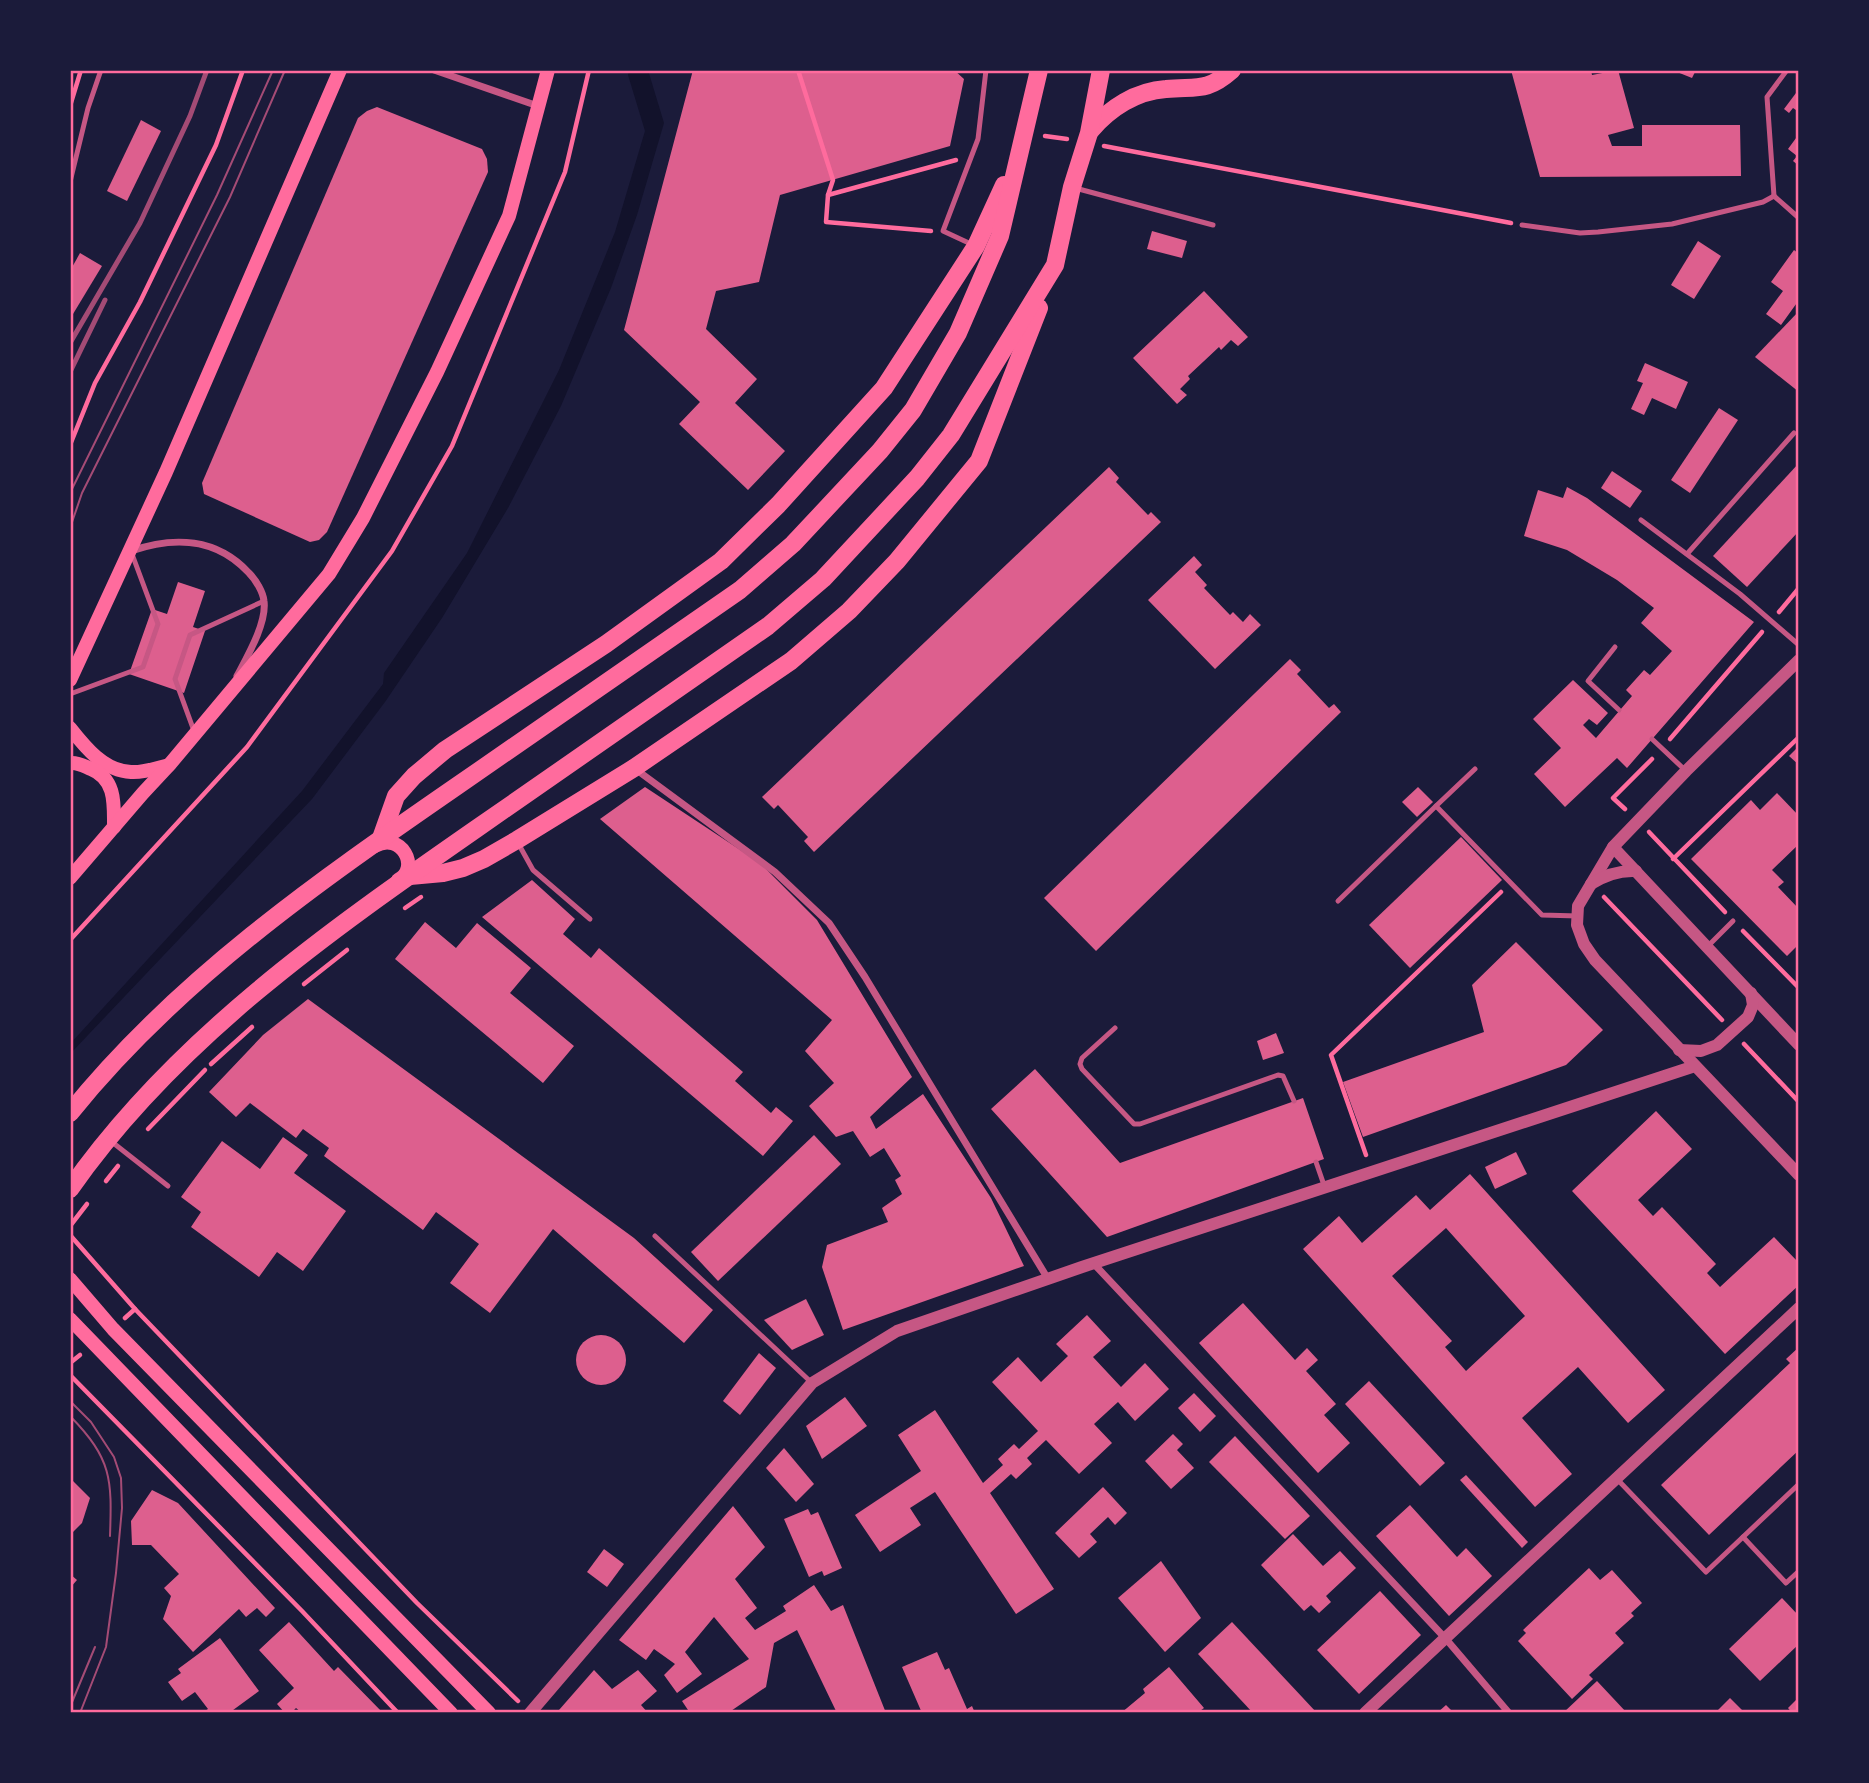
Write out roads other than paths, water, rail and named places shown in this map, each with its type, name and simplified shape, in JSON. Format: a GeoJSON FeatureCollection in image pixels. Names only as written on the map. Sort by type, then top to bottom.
{"type":"FeatureCollection","features":[{"type":"Feature","properties":{"kind":"main road"},"geometry":{"type":"LineString","coordinates":[[70,680],[131,551],[340,70]]}},
{"type":"Feature","properties":{"kind":"main road"},"geometry":{"type":"LineString","coordinates":[[70,878],[170,764],[329,574],[363,518],[437,372],[509,216],[548,70]]}},
{"type":"Feature","properties":{"kind":"main road"},"geometry":{"type":"LineString","coordinates":[[70,1113],[90,1088],[159,1016],[231,951],[341,866],[740,590],[793,544],[835,501],[912,410],[958,333],[1000,236],[1039,70]]}},
{"type":"Feature","properties":{"kind":"main road"},"geometry":{"type":"LineString","coordinates":[[70,1179],[122,1114],[188,1045],[257,984],[363,901],[403,877],[463,868],[517,840],[634,768],[791,661],[849,611],[946,504],[984,452],[1055,265],[1072,187],[1089,133],[1101,70]]}},
{"type":"Feature","properties":{"kind":"main road"},"geometry":{"type":"LineString","coordinates":[[1089,133],[1103,116],[1138,95],[1165,89],[1192,89],[1219,81],[1232,70]]}},
{"type":"Feature","properties":{"kind":"main road"},"geometry":{"type":"LineString","coordinates":[[379,843],[396,796],[414,776],[445,750],[606,644],[721,561],[778,505],[884,388],[976,246],[1021,146]]}},
{"type":"Feature","properties":{"kind":"main road"},"geometry":{"type":"LineString","coordinates":[[70,1189],[127,1116],[191,1049],[259,988],[366,905],[768,626],[823,579],[916,478],[951,435],[1055,265]]}},
{"type":"Feature","properties":{"kind":"main road"},"geometry":{"type":"LineString","coordinates":[[70,727],[87,751],[108,765],[130,772],[170,764]]}},
{"type":"Feature","properties":{"kind":"main road"},"geometry":{"type":"LineString","coordinates":[[70,763],[76,762],[98,772],[110,784],[114,827]]}},
{"type":"Feature","properties":{"kind":"main road"},"geometry":{"type":"LineString","coordinates":[[70,1123],[94,1093],[165,1020],[214,975],[379,843],[389,841],[398,844],[405,854],[408,866],[403,877]]}},
{"type":"Feature","properties":{"kind":"main road"},"geometry":{"type":"LineString","coordinates":[[70,1279],[122,1339],[489,1713]]}},
{"type":"Feature","properties":{"kind":"main road"},"geometry":{"type":"LineString","coordinates":[[71,1321],[452,1713]]}},
{"type":"Feature","properties":{"kind":"street"},"geometry":{"type":"LineString","coordinates":[[435,70],[538,106]]}},
{"type":"Feature","properties":{"kind":"street"},"geometry":{"type":"LineString","coordinates":[[131,551],[152,544],[176,541],[205,545],[236,559],[255,579],[264,600],[263,618],[231,690]]}},
{"type":"Feature","properties":{"kind":"street"},"geometry":{"type":"LineString","coordinates":[[1595,888],[1613,847],[1799,660]]}},
{"type":"Feature","properties":{"kind":"street"},"geometry":{"type":"LineString","coordinates":[[634,768],[775,872],[829,923],[865,977],[1048,1279]]}},
{"type":"Feature","properties":{"kind":"street"},"geometry":{"type":"LineString","coordinates":[[1613,847],[1799,1045]]}},
{"type":"Feature","properties":{"kind":"street"},"geometry":{"type":"LineString","coordinates":[[1636,872],[1623,870],[1602,877],[1578,906],[1577,926],[1584,944],[1595,960],[1799,1175]]}},
{"type":"Feature","properties":{"kind":"street"},"geometry":{"type":"LineString","coordinates":[[1679,1050],[1701,1051],[1717,1045],[1748,1017],[1753,1005],[1751,993]]}},
{"type":"Feature","properties":{"kind":"street"},"geometry":{"type":"LineString","coordinates":[[526,1708],[812,1383],[897,1331],[1695,1066]]}},
{"type":"Feature","properties":{"kind":"street"},"geometry":{"type":"LineString","coordinates":[[1094,1264],[1446,1639],[1509,1713]]}},
{"type":"Feature","properties":{"kind":"street"},"geometry":{"type":"LineString","coordinates":[[1365,1713],[1799,1308]]}},
{"type":"Feature","properties":{"kind":"lane"},"geometry":{"type":"LineString","coordinates":[[70,182],[88,108],[101,70]]}},
{"type":"Feature","properties":{"kind":"lane"},"geometry":{"type":"LineString","coordinates":[[976,246],[943,232],[978,139],[986,70]]}},
{"type":"Feature","properties":{"kind":"lane"},"geometry":{"type":"LineString","coordinates":[[1787,70],[1768,97],[1774,196],[1799,218]]}},
{"type":"Feature","properties":{"kind":"lane"},"geometry":{"type":"LineString","coordinates":[[1072,187],[1213,225]]}},
{"type":"Feature","properties":{"kind":"lane"},"geometry":{"type":"LineString","coordinates":[[1522,225],[1580,233],[1672,224],[1752,205],[1774,196]]}},
{"type":"Feature","properties":{"kind":"lane"},"geometry":{"type":"LineString","coordinates":[[1687,554],[1794,433]]}},
{"type":"Feature","properties":{"kind":"lane"},"geometry":{"type":"LineString","coordinates":[[1641,520],[1799,645]]}},
{"type":"Feature","properties":{"kind":"lane"},"geometry":{"type":"LineString","coordinates":[[70,694],[143,667],[158,624],[131,551]]}},
{"type":"Feature","properties":{"kind":"lane"},"geometry":{"type":"LineString","coordinates":[[195,734],[175,679],[190,635],[264,600]]}},
{"type":"Feature","properties":{"kind":"lane"},"geometry":{"type":"LineString","coordinates":[[1615,647],[1588,681],[1619,710]]}},
{"type":"Feature","properties":{"kind":"lane"},"geometry":{"type":"LineString","coordinates":[[1652,739],[1686,771]]}},
{"type":"Feature","properties":{"kind":"lane"},"geometry":{"type":"LineString","coordinates":[[1338,901],[1475,769]]}},
{"type":"Feature","properties":{"kind":"lane"},"geometry":{"type":"LineString","coordinates":[[1436,806],[1542,915],[1578,916]]}},
{"type":"Feature","properties":{"kind":"lane"},"geometry":{"type":"LineString","coordinates":[[517,840],[533,870],[590,919]]}},
{"type":"Feature","properties":{"kind":"lane"},"geometry":{"type":"LineString","coordinates":[[1707,947],[1733,921]]}},
{"type":"Feature","properties":{"kind":"lane"},"geometry":{"type":"LineString","coordinates":[[1115,1028],[1082,1058],[1080,1064],[1134,1124],[1278,1075],[1286,1080],[1294,1101]]}},
{"type":"Feature","properties":{"kind":"lane"},"geometry":{"type":"LineString","coordinates":[[104,1136],[168,1186]]}},
{"type":"Feature","properties":{"kind":"lane"},"geometry":{"type":"LineString","coordinates":[[1316,1162],[1325,1188]]}},
{"type":"Feature","properties":{"kind":"lane"},"geometry":{"type":"LineString","coordinates":[[655,1236],[812,1383]]}},
{"type":"Feature","properties":{"kind":"lane"},"geometry":{"type":"LineString","coordinates":[[1617,1479],[1706,1572],[1799,1484]]}},
{"type":"Feature","properties":{"kind":"lane"},"geometry":{"type":"LineString","coordinates":[[1743,1537],[1786,1583],[1799,1571]]}},
{"type":"Feature","properties":{"kind":"tram line"},"geometry":{"type":"LineString","coordinates":[[70,493],[217,195],[273,70]]}},
{"type":"Feature","properties":{"kind":"tram line"},"geometry":{"type":"LineString","coordinates":[[70,528],[82,493],[230,197],[285,70]]}},
{"type":"Feature","properties":{"kind":"tram line"},"geometry":{"type":"LineString","coordinates":[[70,1401],[91,1422],[114,1457],[121,1478],[122,1508],[106,1647],[80,1713]]}},
{"type":"Feature","properties":{"kind":"tram line"},"geometry":{"type":"LineString","coordinates":[[70,1416],[102,1458],[109,1484],[110,1536]]}},
{"type":"Feature","properties":{"kind":"tram line"},"geometry":{"type":"LineString","coordinates":[[70,1707],[95,1647]]}},
{"type":"Feature","properties":{"kind":"railway"},"geometry":{"type":"LineString","coordinates":[[70,343],[140,223],[190,116],[207,70]]}},
{"type":"Feature","properties":{"kind":"railway"},"geometry":{"type":"LineString","coordinates":[[70,372],[105,300]]}}]}
